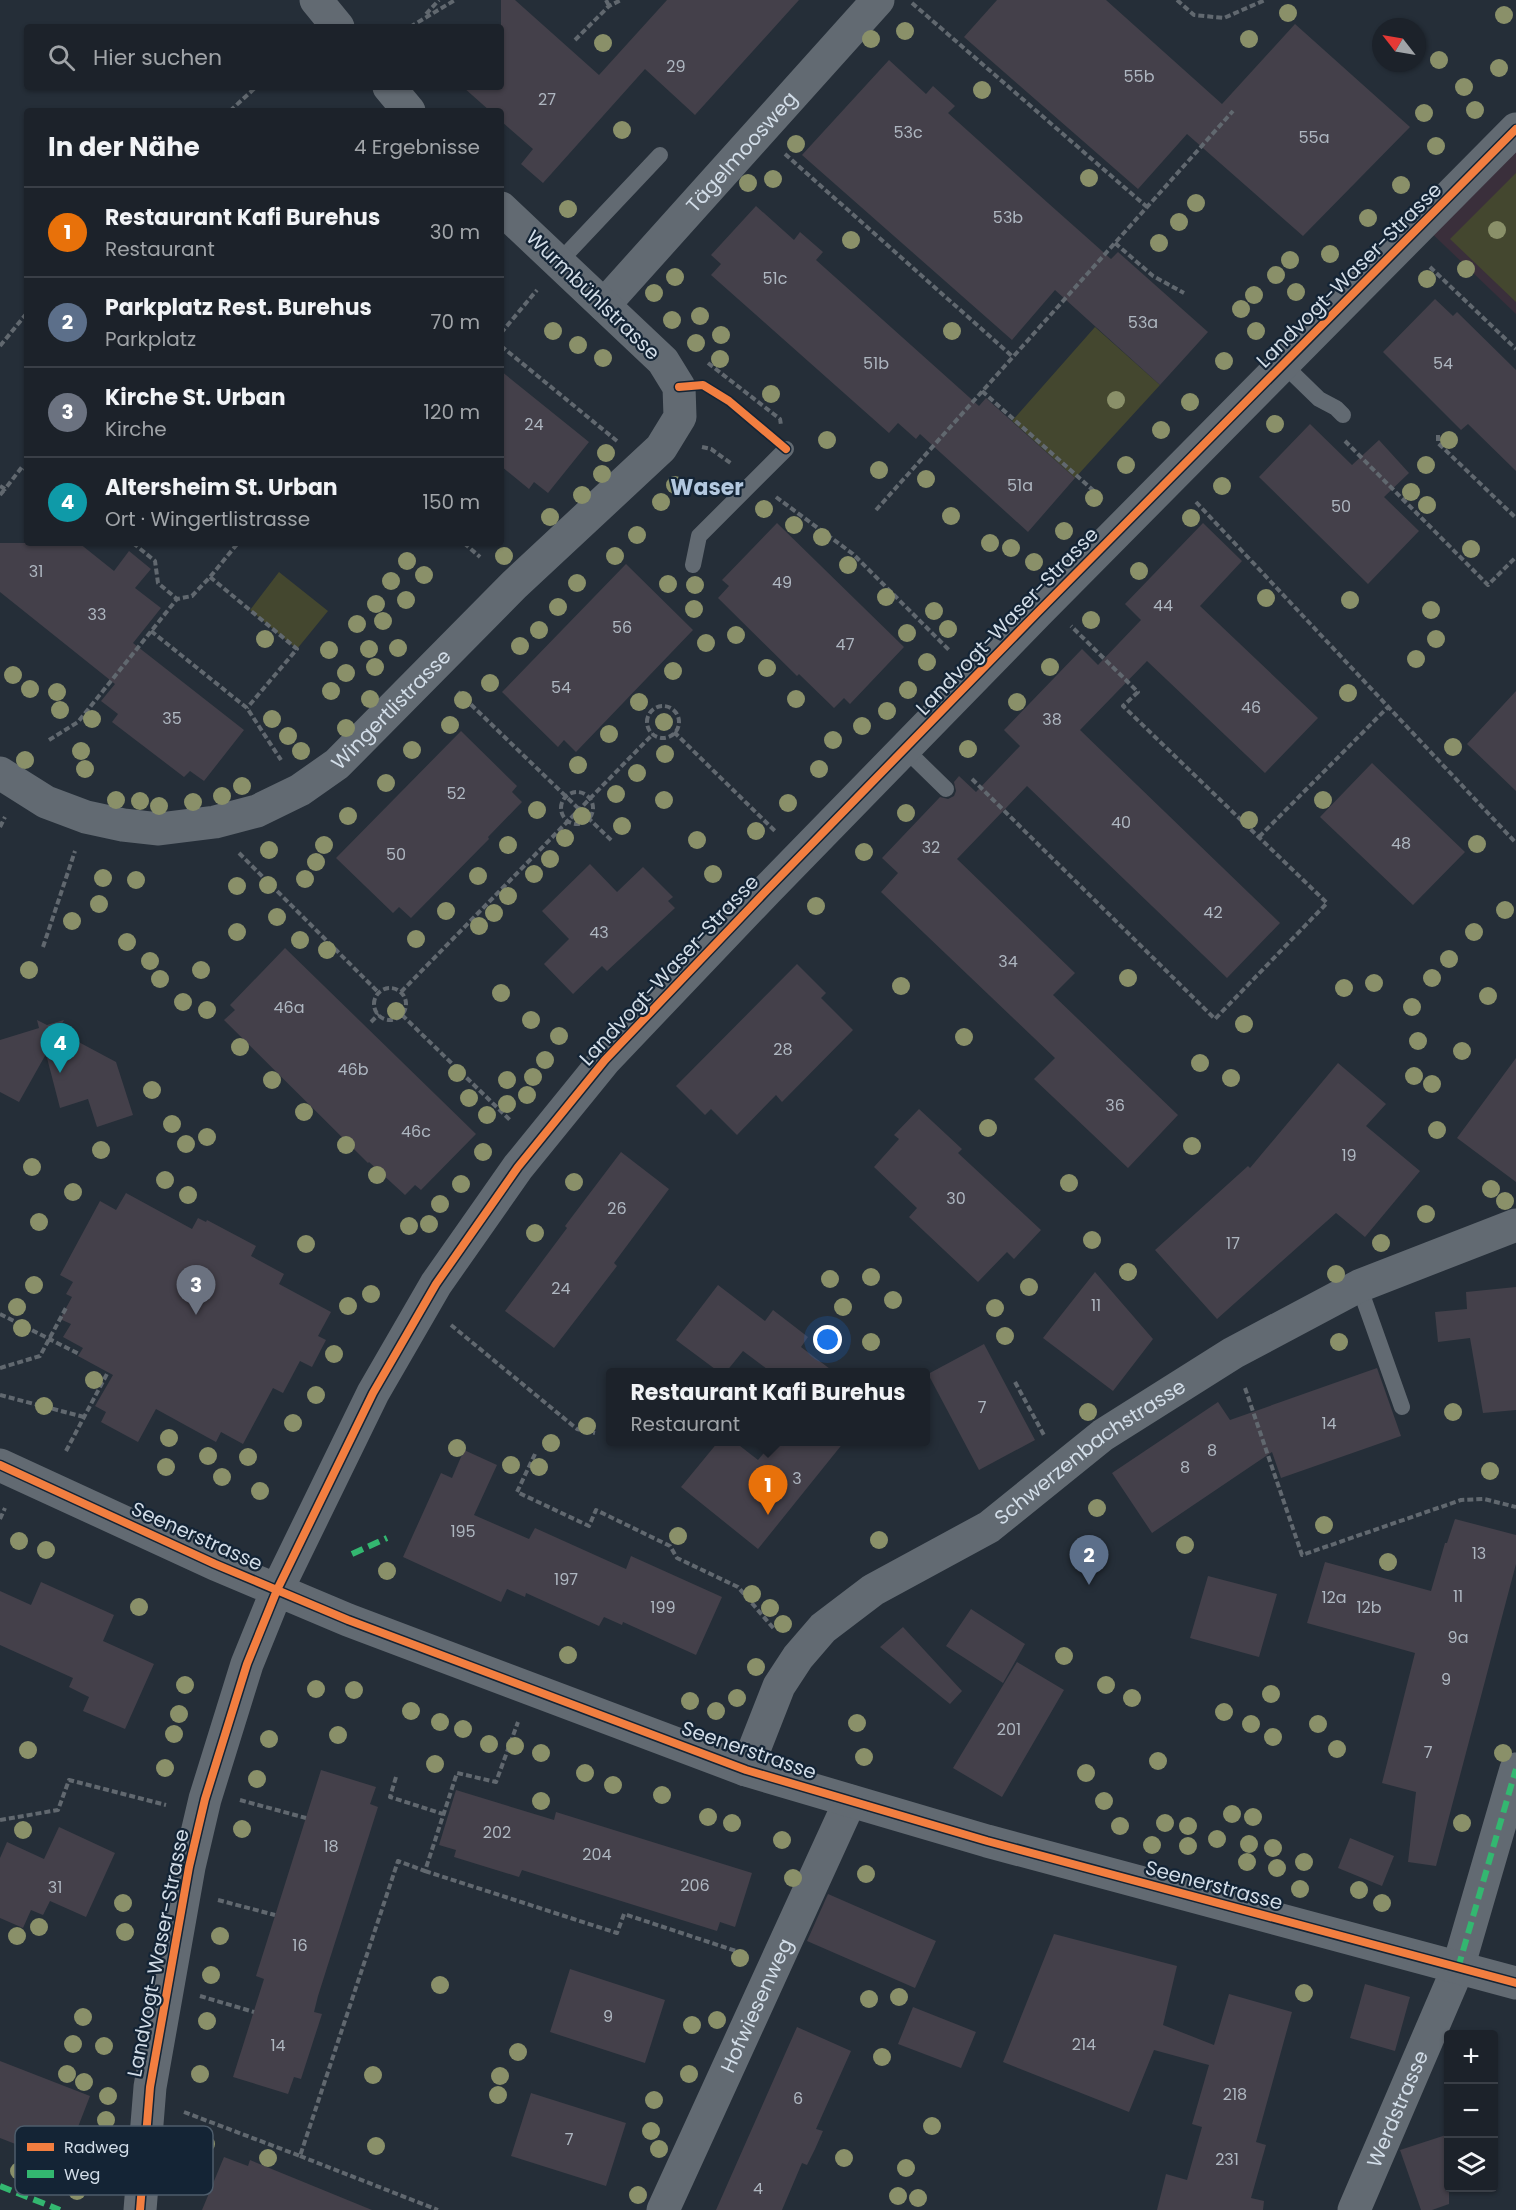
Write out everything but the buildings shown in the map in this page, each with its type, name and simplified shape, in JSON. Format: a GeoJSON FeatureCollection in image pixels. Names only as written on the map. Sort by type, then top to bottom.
{"type":"FeatureCollection","features":[{"type":"Feature","properties":{"kind":"street"},"geometry":{"type":"LineString","coordinates":[[316,0],[336,24]]}},
{"type":"Feature","properties":{"kind":"street","name":"Tägelmoosweg"},"geometry":{"type":"LineString","coordinates":[[604,305],[878,0]]}},
{"type":"Feature","properties":{"kind":"street"},"geometry":{"type":"LineString","coordinates":[[391,90],[406,108]]}},
{"type":"Feature","properties":{"kind":"street","name":"Landvogt-Waser-Strasse"},"geometry":{"type":"LineString","coordinates":[[147,2126],[150,2087],[189,1867],[205,1799],[247,1664],[277,1590],[373,1393],[436,1284],[518,1167],[605,1060],[767,890],[1516,129]]}},
{"type":"Feature","properties":{"kind":"street","name":"Wurmbühlstrasse"},"geometry":{"type":"LineString","coordinates":[[504,211],[663,361],[679,387]]}},
{"type":"Feature","properties":{"kind":"street","name":"Wingertlistrasse"},"geometry":{"type":"LineString","coordinates":[[0,773],[56,806],[123,825],[159,829],[215,822],[257,811],[300,790],[337,764],[514,585],[661,448],[680,417],[679,387]]}},
{"type":"Feature","properties":{"kind":"street","name":"Schwerzenbachstrasse"},"geometry":{"type":"LineString","coordinates":[[746,1770],[779,1686],[798,1658],[823,1628],[873,1590],[988,1527],[1103,1435],[1233,1353],[1359,1286],[1516,1225]]}},
{"type":"Feature","properties":{"kind":"street","name":"Seenerstrasse"},"geometry":{"type":"LineString","coordinates":[[0,1465],[348,1620],[746,1770],[987,1841],[1516,1983]]}},
{"type":"Feature","properties":{"kind":"street","name":"Werdstrasse"},"geometry":{"type":"LineString","coordinates":[[1354,2210],[1458,1968],[1516,1769]]}},
{"type":"Feature","properties":{"kind":"street","name":"Hofwiesenweg"},"geometry":{"type":"LineString","coordinates":[[663,2210],[850,1801]]}},
{"type":"Feature","properties":{"kind":"street","name":"Landvogt-Waser-Strasse"},"geometry":{"type":"LineString","coordinates":[[140,2210],[141,2195]]}},
{"type":"Feature","properties":{"kind":"lane"},"geometry":{"type":"LineString","coordinates":[[559,262],[660,155]]}},
{"type":"Feature","properties":{"kind":"lane"},"geometry":{"type":"LineString","coordinates":[[1283,364],[1319,399],[1336,408],[1343,415]]}},
{"type":"Feature","properties":{"kind":"lane"},"geometry":{"type":"LineString","coordinates":[[693,565],[699,536],[786,449]]}},
{"type":"Feature","properties":{"kind":"lane"},"geometry":{"type":"LineString","coordinates":[[906,749],[946,789]]}},
{"type":"Feature","properties":{"kind":"lane"},"geometry":{"type":"LineString","coordinates":[[1359,1286],[1402,1407]]}},
{"type":"Feature","properties":{"kind":"path"},"geometry":{"type":"LineString","coordinates":[[424,17],[439,0]]}},
{"type":"Feature","properties":{"kind":"path"},"geometry":{"type":"LineString","coordinates":[[414,24],[455,0]]}},
{"type":"Feature","properties":{"kind":"path"},"geometry":{"type":"LineString","coordinates":[[606,0],[609,6]]}},
{"type":"Feature","properties":{"kind":"path"},"geometry":{"type":"LineString","coordinates":[[575,40],[609,6],[621,0]]}},
{"type":"Feature","properties":{"kind":"path"},"geometry":{"type":"LineString","coordinates":[[908,0],[1147,207]]}},
{"type":"Feature","properties":{"kind":"path"},"geometry":{"type":"LineString","coordinates":[[1176,0],[1194,15],[1224,18],[1264,0]]}},
{"type":"Feature","properties":{"kind":"path"},"geometry":{"type":"LineString","coordinates":[[233,108],[253,90]]}},
{"type":"Feature","properties":{"kind":"path"},"geometry":{"type":"LineString","coordinates":[[876,510],[1233,111]]}},
{"type":"Feature","properties":{"kind":"path"},"geometry":{"type":"LineString","coordinates":[[760,131],[1013,357]]}},
{"type":"Feature","properties":{"kind":"path"},"geometry":{"type":"LineString","coordinates":[[1115,243],[1153,276],[1184,293]]}},
{"type":"Feature","properties":{"kind":"path"},"geometry":{"type":"LineString","coordinates":[[1421,259],[1516,349]]}},
{"type":"Feature","properties":{"kind":"path"},"geometry":{"type":"LineString","coordinates":[[504,329],[559,262]]}},
{"type":"Feature","properties":{"kind":"path"},"geometry":{"type":"LineString","coordinates":[[0,346],[24,317]]}},
{"type":"Feature","properties":{"kind":"path"},"geometry":{"type":"LineString","coordinates":[[504,348],[644,463]]}},
{"type":"Feature","properties":{"kind":"path"},"geometry":{"type":"LineString","coordinates":[[705,360],[780,419],[786,449]]}},
{"type":"Feature","properties":{"kind":"path"},"geometry":{"type":"LineString","coordinates":[[982,391],[1105,501]]}},
{"type":"Feature","properties":{"kind":"path"},"geometry":{"type":"LineString","coordinates":[[1438,435],[1438,443],[1516,518]]}},
{"type":"Feature","properties":{"kind":"path"},"geometry":{"type":"LineString","coordinates":[[1345,441],[1488,585],[1516,557]]}},
{"type":"Feature","properties":{"kind":"path"},"geometry":{"type":"LineString","coordinates":[[693,444],[711,449],[853,554],[955,656]]}},
{"type":"Feature","properties":{"kind":"path"},"geometry":{"type":"LineString","coordinates":[[0,495],[22,467],[24,468]]}},
{"type":"Feature","properties":{"kind":"path"},"geometry":{"type":"LineString","coordinates":[[0,486],[5,489]]}},
{"type":"Feature","properties":{"kind":"path"},"geometry":{"type":"LineString","coordinates":[[1189,495],[1516,843]]}},
{"type":"Feature","properties":{"kind":"path"},"geometry":{"type":"LineString","coordinates":[[137,546],[155,561],[158,583],[177,599]]}},
{"type":"Feature","properties":{"kind":"path"},"geometry":{"type":"LineString","coordinates":[[49,740],[78,722],[177,599],[192,596],[236,546]]}},
{"type":"Feature","properties":{"kind":"path"},"geometry":{"type":"LineString","coordinates":[[467,546],[480,557]]}},
{"type":"Feature","properties":{"kind":"path"},"geometry":{"type":"LineString","coordinates":[[210,577],[297,649],[247,708]]}},
{"type":"Feature","properties":{"kind":"path"},"geometry":{"type":"LineString","coordinates":[[967,773],[1215,1019],[1327,903],[1123,706],[1138,692],[1065,621]]}},
{"type":"Feature","properties":{"kind":"path"},"geometry":{"type":"LineString","coordinates":[[151,631],[247,708],[300,790]]}},
{"type":"Feature","properties":{"kind":"path"},"geometry":{"type":"LineString","coordinates":[[457,691],[612,841]]}},
{"type":"Feature","properties":{"kind":"path"},"geometry":{"type":"LineString","coordinates":[[662,705],[676,712],[679,723],[674,732],[665,738],[653,734],[648,728],[647,718],[652,710],[662,705]]}},
{"type":"Feature","properties":{"kind":"path"},"geometry":{"type":"LineString","coordinates":[[1259,837],[1388,707]]}},
{"type":"Feature","properties":{"kind":"path"},"geometry":{"type":"LineString","coordinates":[[674,732],[780,837]]}},
{"type":"Feature","properties":{"kind":"path"},"geometry":{"type":"LineString","coordinates":[[401,992],[653,734]]}},
{"type":"Feature","properties":{"kind":"path"},"geometry":{"type":"LineString","coordinates":[[582,792],[590,798],[594,809],[589,819],[579,823],[568,820],[561,809],[566,796],[582,792]]}},
{"type":"Feature","properties":{"kind":"path"},"geometry":{"type":"LineString","coordinates":[[43,947],[75,849]]}},
{"type":"Feature","properties":{"kind":"path"},"geometry":{"type":"LineString","coordinates":[[236,850],[379,993]]}},
{"type":"Feature","properties":{"kind":"path"},"geometry":{"type":"LineString","coordinates":[[389,988],[401,992],[406,1005],[402,1015],[398,1018],[387,1019],[379,1014],[374,1005],[379,993],[389,988]]}},
{"type":"Feature","properties":{"kind":"path"},"geometry":{"type":"LineString","coordinates":[[371,1022],[379,1014]]}},
{"type":"Feature","properties":{"kind":"path"},"geometry":{"type":"LineString","coordinates":[[402,1015],[514,1125]]}},
{"type":"Feature","properties":{"kind":"path"},"geometry":{"type":"LineString","coordinates":[[0,1368],[40,1356],[67,1305]]}},
{"type":"Feature","properties":{"kind":"path"},"geometry":{"type":"LineString","coordinates":[[0,1314],[79,1354]]}},
{"type":"Feature","properties":{"kind":"path"},"geometry":{"type":"LineString","coordinates":[[447,1322],[577,1429],[596,1433]]}},
{"type":"Feature","properties":{"kind":"path"},"geometry":{"type":"LineString","coordinates":[[1233,1353],[1302,1555],[1461,1500],[1484,1499],[1516,1507]]}},
{"type":"Feature","properties":{"kind":"path"},"geometry":{"type":"LineString","coordinates":[[66,1451],[108,1372]]}},
{"type":"Feature","properties":{"kind":"path"},"geometry":{"type":"LineString","coordinates":[[1015,1382],[1062,1468]]}},
{"type":"Feature","properties":{"kind":"path"},"geometry":{"type":"LineString","coordinates":[[0,1395],[84,1417]]}},
{"type":"Feature","properties":{"kind":"path"},"geometry":{"type":"LineString","coordinates":[[535,1454],[517,1492],[589,1526],[596,1510],[670,1546],[677,1558],[738,1587],[776,1631]]}},
{"type":"Feature","properties":{"kind":"path"},"geometry":{"type":"LineString","coordinates":[[0,1519],[5,1508]]}},
{"type":"Feature","properties":{"kind":"path"},"geometry":{"type":"LineString","coordinates":[[425,1871],[457,1773],[496,1782],[518,1722]]}},
{"type":"Feature","properties":{"kind":"path"},"geometry":{"type":"LineString","coordinates":[[396,1778],[390,1797],[443,1814]]}},
{"type":"Feature","properties":{"kind":"path"},"geometry":{"type":"LineString","coordinates":[[0,1820],[58,1810],[69,1780],[166,1805]]}},
{"type":"Feature","properties":{"kind":"path"},"geometry":{"type":"LineString","coordinates":[[240,1800],[306,1818]]}},
{"type":"Feature","properties":{"kind":"path"},"geometry":{"type":"LineString","coordinates":[[300,2156],[398,1861],[617,1933],[624,1914],[775,1965]]}},
{"type":"Feature","properties":{"kind":"path"},"geometry":{"type":"LineString","coordinates":[[213,1899],[275,1915]]}},
{"type":"Feature","properties":{"kind":"path"},"geometry":{"type":"LineString","coordinates":[[197,1995],[254,2012]]}},
{"type":"Feature","properties":{"kind":"path"},"geometry":{"type":"LineString","coordinates":[[177,2110],[438,2210]]}},
{"type":"Feature","properties":{"kind":"shaded area"},"geometry":{"type":"Polygon","coordinates":[[[1516,149],[1516,314],[1422,224],[1516,149]]]}},
{"type":"Feature","properties":{"kind":"green space"},"geometry":{"type":"Polygon","coordinates":[[[1516,173],[1516,302],[1450,239],[1516,173]]]}},
{"type":"Feature","properties":{"kind":"green space"},"geometry":{"type":"Polygon","coordinates":[[[1095,327],[1160,385],[1075,478],[1012,421],[1095,327]]]}},
{"type":"Feature","properties":{"kind":"green space"},"geometry":{"type":"Polygon","coordinates":[[[279,572],[328,611],[297,649],[250,610],[279,572]]]}},
{"type":"Feature","properties":{"kind":"marked path"},"geometry":{"type":"LineString","coordinates":[[352,1554],[387,1538]]}},
{"type":"Feature","properties":{"kind":"marked path"},"geometry":{"type":"LineString","coordinates":[[1458,1968],[1516,1769]]}},
{"type":"Feature","properties":{"kind":"marked path"},"geometry":{"type":"LineString","coordinates":[[0,2186],[15,2192]]}},
{"type":"Feature","properties":{"kind":"marked path"},"geometry":{"type":"LineString","coordinates":[[22,2195],[60,2210]]}},
{"type":"Feature","properties":{"kind":"cycle path"},"geometry":{"type":"LineString","coordinates":[[147,2126],[150,2087],[189,1867],[205,1799],[247,1664],[277,1590],[373,1393],[436,1284],[518,1167],[605,1060],[1037,613],[1516,129]]}},
{"type":"Feature","properties":{"kind":"cycle path"},"geometry":{"type":"LineString","coordinates":[[679,387],[703,385],[729,401],[786,449]]}},
{"type":"Feature","properties":{"kind":"cycle path"},"geometry":{"type":"LineString","coordinates":[[0,1465],[215,1564],[348,1620],[746,1770],[987,1841],[1516,1983]]}},
{"type":"Feature","properties":{"kind":"cycle path"},"geometry":{"type":"LineString","coordinates":[[140,2210],[141,2195]]}},
{"type":"Feature","properties":{"kind":"place","name":"Altersheim St. Urban"},"geometry":{"type":"Point","coordinates":[60,1073]}},
{"type":"Feature","properties":{"kind":"place","name":"Kirche St. Urban"},"geometry":{"type":"Point","coordinates":[196,1315]}},
{"type":"Feature","properties":{"kind":"place","name":"Restaurant Kafi Burehus"},"geometry":{"type":"Point","coordinates":[768,1515]}},
{"type":"Feature","properties":{"kind":"place","name":"Parkplatz Rest. Burehus"},"geometry":{"type":"Point","coordinates":[1089,1585]}},
{"type":"Feature","properties":{"kind":"district","name":"Waser"},"geometry":{"type":"Point","coordinates":[707,487]}}]}
